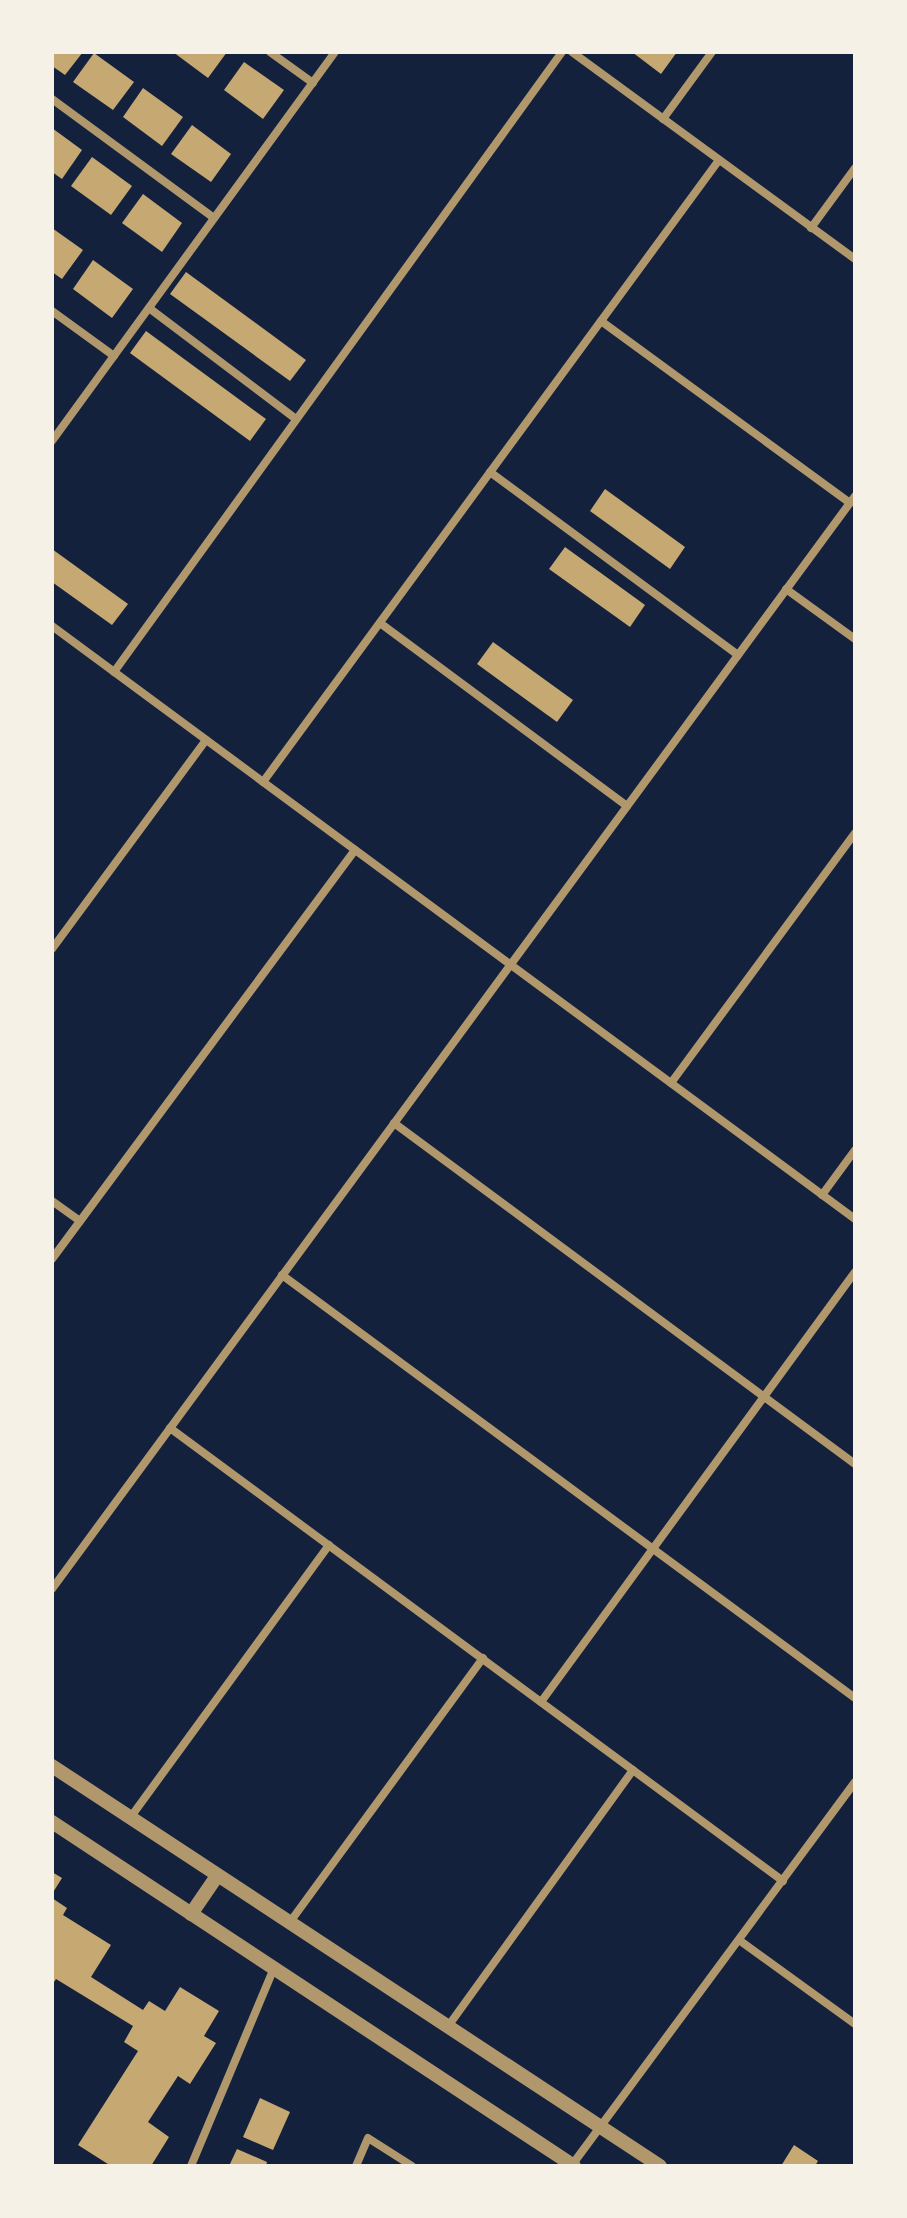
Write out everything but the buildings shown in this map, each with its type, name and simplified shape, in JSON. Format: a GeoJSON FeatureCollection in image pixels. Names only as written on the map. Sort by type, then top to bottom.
{"type":"FeatureCollection","features":[{"type":"Feature","properties":{"kind":"street"},"geometry":{"type":"LineString","coordinates":[[270,52],[313,83]]}},
{"type":"Feature","properties":{"kind":"street"},"geometry":{"type":"LineString","coordinates":[[52,441],[335,52]]}},
{"type":"Feature","properties":{"kind":"street"},"geometry":{"type":"LineString","coordinates":[[114,672],[562,52]]}},
{"type":"Feature","properties":{"kind":"street"},"geometry":{"type":"LineString","coordinates":[[572,52],[855,259]]}},
{"type":"Feature","properties":{"kind":"street"},"geometry":{"type":"LineString","coordinates":[[663,119],[712,52]]}},
{"type":"Feature","properties":{"kind":"street"},"geometry":{"type":"LineString","coordinates":[[52,99],[214,218]]}},
{"type":"Feature","properties":{"kind":"street"},"geometry":{"type":"LineString","coordinates":[[263,782],[719,160]]}},
{"type":"Feature","properties":{"kind":"street"},"geometry":{"type":"LineString","coordinates":[[811,228],[855,168]]}},
{"type":"Feature","properties":{"kind":"street"},"geometry":{"type":"LineString","coordinates":[[149,308],[296,419]]}},
{"type":"Feature","properties":{"kind":"street"},"geometry":{"type":"LineString","coordinates":[[52,311],[114,356]]}},
{"type":"Feature","properties":{"kind":"street"},"geometry":{"type":"LineString","coordinates":[[52,1589],[852,499],[601,321]]}},
{"type":"Feature","properties":{"kind":"street"},"geometry":{"type":"LineString","coordinates":[[490,472],[738,655]]}},
{"type":"Feature","properties":{"kind":"street"},"geometry":{"type":"LineString","coordinates":[[786,589],[855,639]]}},
{"type":"Feature","properties":{"kind":"street"},"geometry":{"type":"LineString","coordinates":[[380,623],[627,806]]}},
{"type":"Feature","properties":{"kind":"street"},"geometry":{"type":"LineString","coordinates":[[52,626],[855,1219]]}},
{"type":"Feature","properties":{"kind":"street"},"geometry":{"type":"LineString","coordinates":[[52,949],[206,740]]}},
{"type":"Feature","properties":{"kind":"street"},"geometry":{"type":"LineString","coordinates":[[671,1083],[855,833]]}},
{"type":"Feature","properties":{"kind":"street"},"geometry":{"type":"LineString","coordinates":[[52,1259],[355,850]]}},
{"type":"Feature","properties":{"kind":"street"},"geometry":{"type":"LineString","coordinates":[[394,1123],[855,1464]]}},
{"type":"Feature","properties":{"kind":"street"},"geometry":{"type":"LineString","coordinates":[[822,1195],[855,1150]]}},
{"type":"Feature","properties":{"kind":"street"},"geometry":{"type":"LineString","coordinates":[[52,1201],[80,1221]]}},
{"type":"Feature","properties":{"kind":"street"},"geometry":{"type":"LineString","coordinates":[[541,1702],[855,1272]]}},
{"type":"Feature","properties":{"kind":"street"},"geometry":{"type":"LineString","coordinates":[[282,1275],[855,1698]]}},
{"type":"Feature","properties":{"kind":"street"},"geometry":{"type":"LineString","coordinates":[[170,1428],[783,1881]]}},
{"type":"Feature","properties":{"kind":"street"},"geometry":{"type":"LineString","coordinates":[[130,1818],[329,1545]]}},
{"type":"Feature","properties":{"kind":"street"},"geometry":{"type":"LineString","coordinates":[[290,1922],[483,1658]]}},
{"type":"Feature","properties":{"kind":"street"},"geometry":{"type":"LineString","coordinates":[[52,1766],[660,2166]]}},
{"type":"Feature","properties":{"kind":"street"},"geometry":{"type":"LineString","coordinates":[[449,2025],[633,1770]]}},
{"type":"Feature","properties":{"kind":"street"},"geometry":{"type":"LineString","coordinates":[[52,1822],[573,2166],[854,1786]]}},
{"type":"Feature","properties":{"kind":"street"},"geometry":{"type":"LineString","coordinates":[[191,1914],[217,1876]]}},
{"type":"Feature","properties":{"kind":"street"},"geometry":{"type":"LineString","coordinates":[[739,1940],[855,2024]]}},
{"type":"Feature","properties":{"kind":"street"},"geometry":{"type":"LineString","coordinates":[[191,2166],[274,1968]]}},
{"type":"Feature","properties":{"kind":"street"},"geometry":{"type":"LineString","coordinates":[[356,2166],[368,2138],[412,2166]]}}]}
